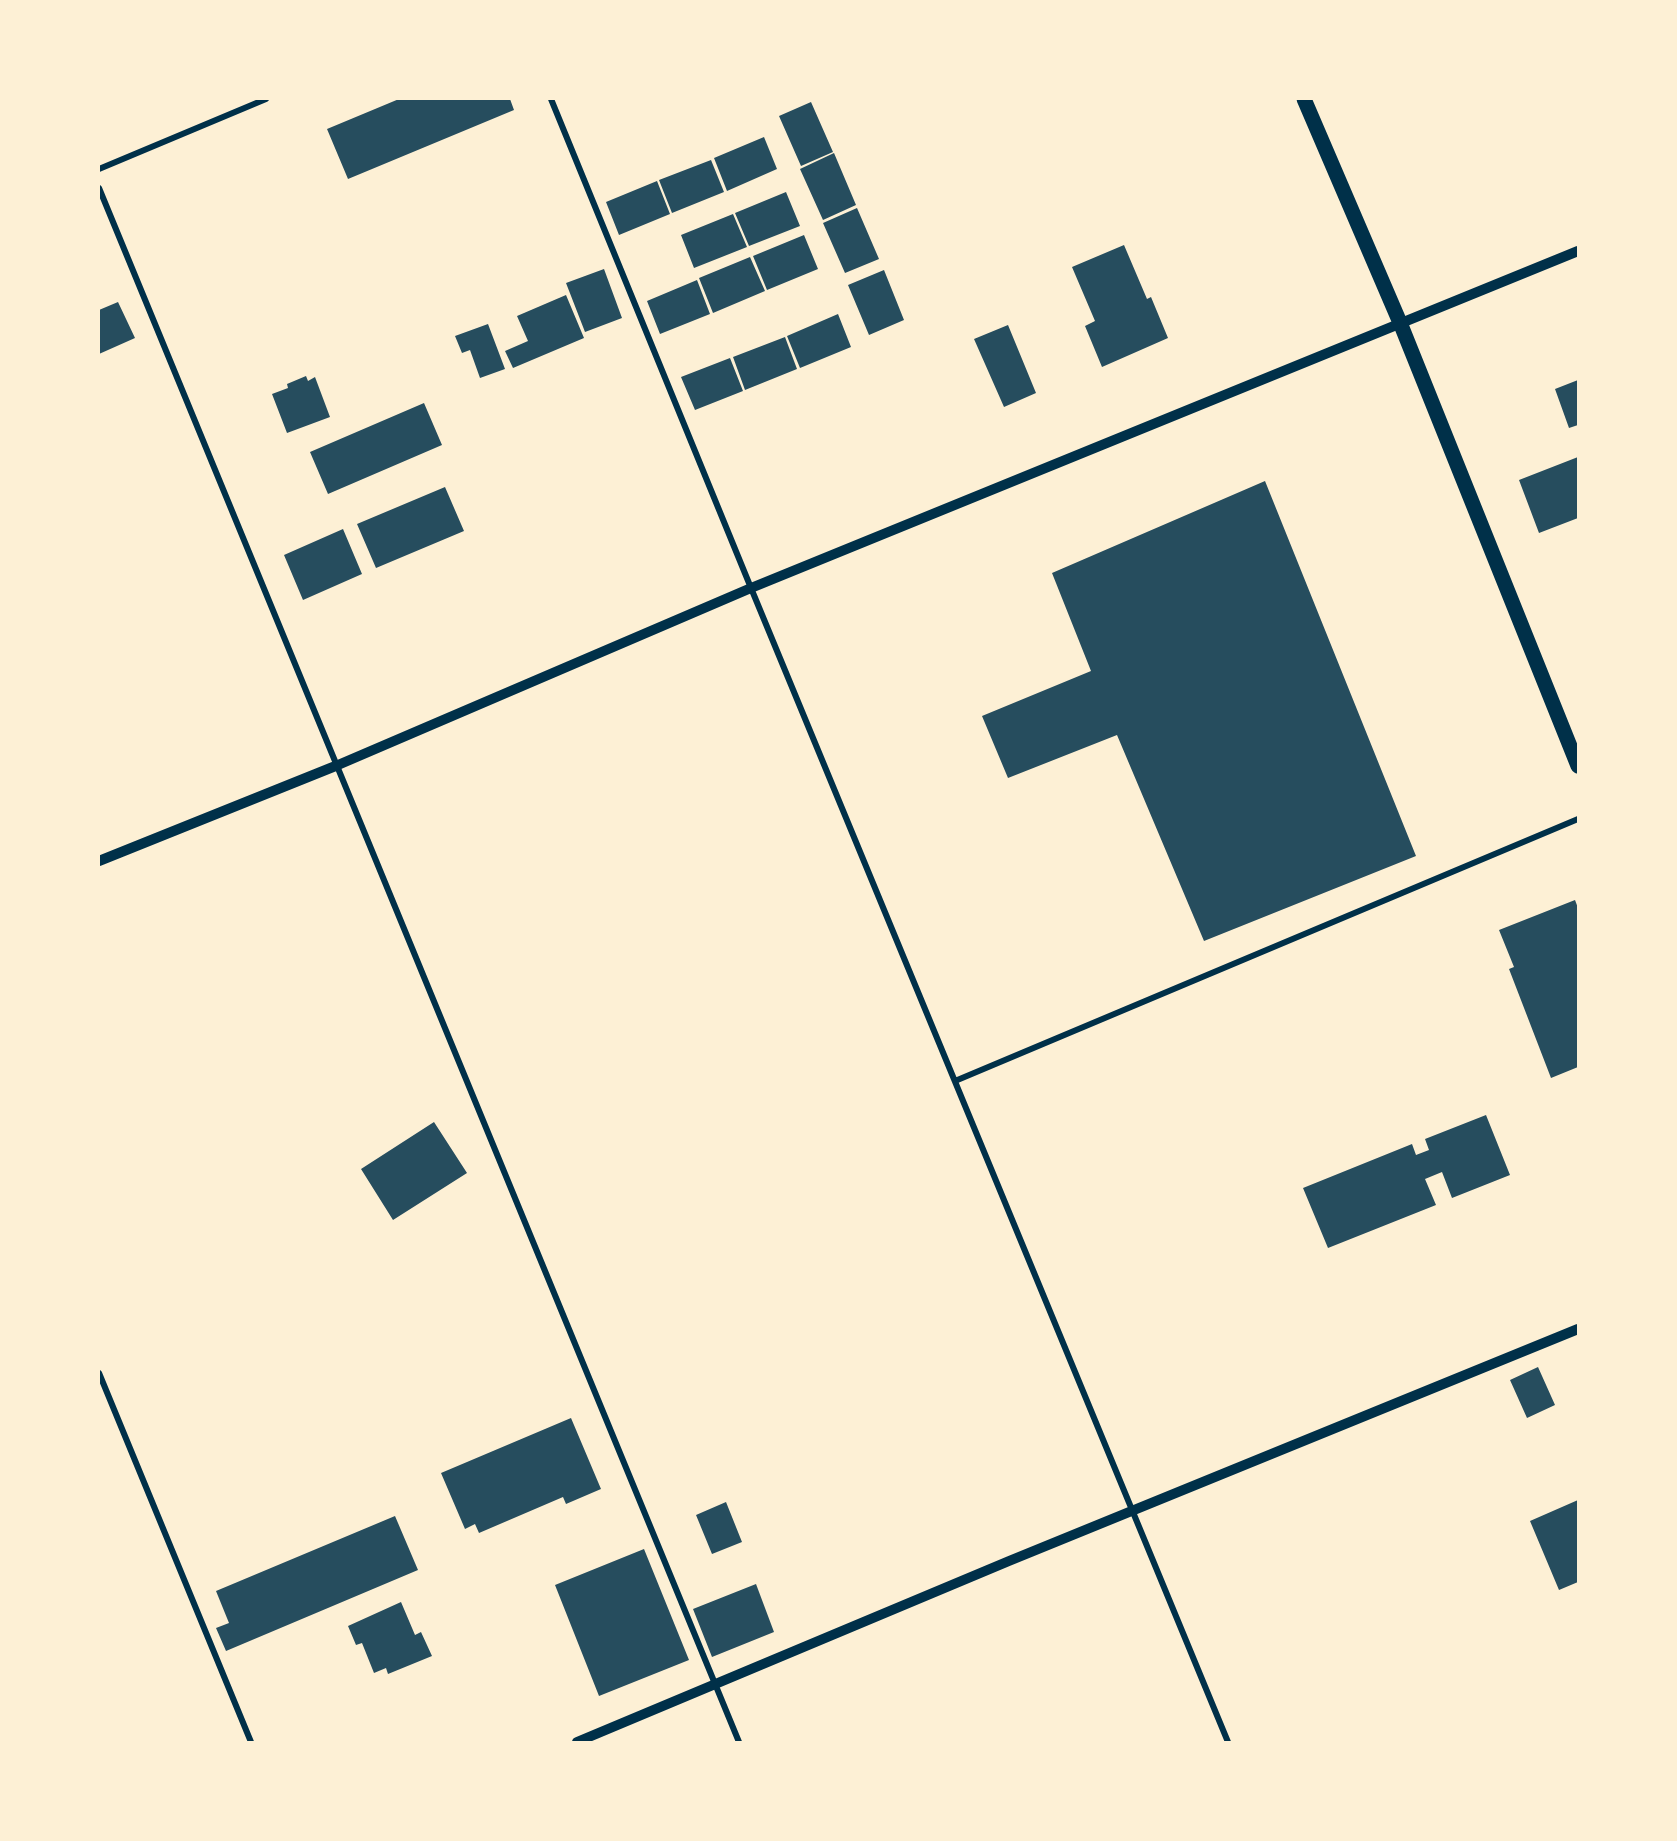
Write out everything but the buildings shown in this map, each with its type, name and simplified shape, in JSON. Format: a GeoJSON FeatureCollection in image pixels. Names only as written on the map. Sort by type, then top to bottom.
{"type":"FeatureCollection","features":[{"type":"Feature","properties":{"kind":"main road"},"geometry":{"type":"LineString","coordinates":[[1304,99],[1401,325],[1578,766]]}},
{"type":"Feature","properties":{"kind":"street"},"geometry":{"type":"LineString","coordinates":[[99,169],[266,99]]}},
{"type":"Feature","properties":{"kind":"street"},"geometry":{"type":"LineString","coordinates":[[551,99],[1228,1742]]}},
{"type":"Feature","properties":{"kind":"street"},"geometry":{"type":"LineString","coordinates":[[99,189],[739,1742]]}},
{"type":"Feature","properties":{"kind":"street"},"geometry":{"type":"LineString","coordinates":[[99,861],[338,765],[751,588],[1578,251]]}},
{"type":"Feature","properties":{"kind":"street"},"geometry":{"type":"LineString","coordinates":[[955,1081],[1578,819]]}},
{"type":"Feature","properties":{"kind":"street"},"geometry":{"type":"LineString","coordinates":[[577,1742],[714,1683],[1578,1329]]}},
{"type":"Feature","properties":{"kind":"street"},"geometry":{"type":"LineString","coordinates":[[99,1373],[251,1742]]}}]}
